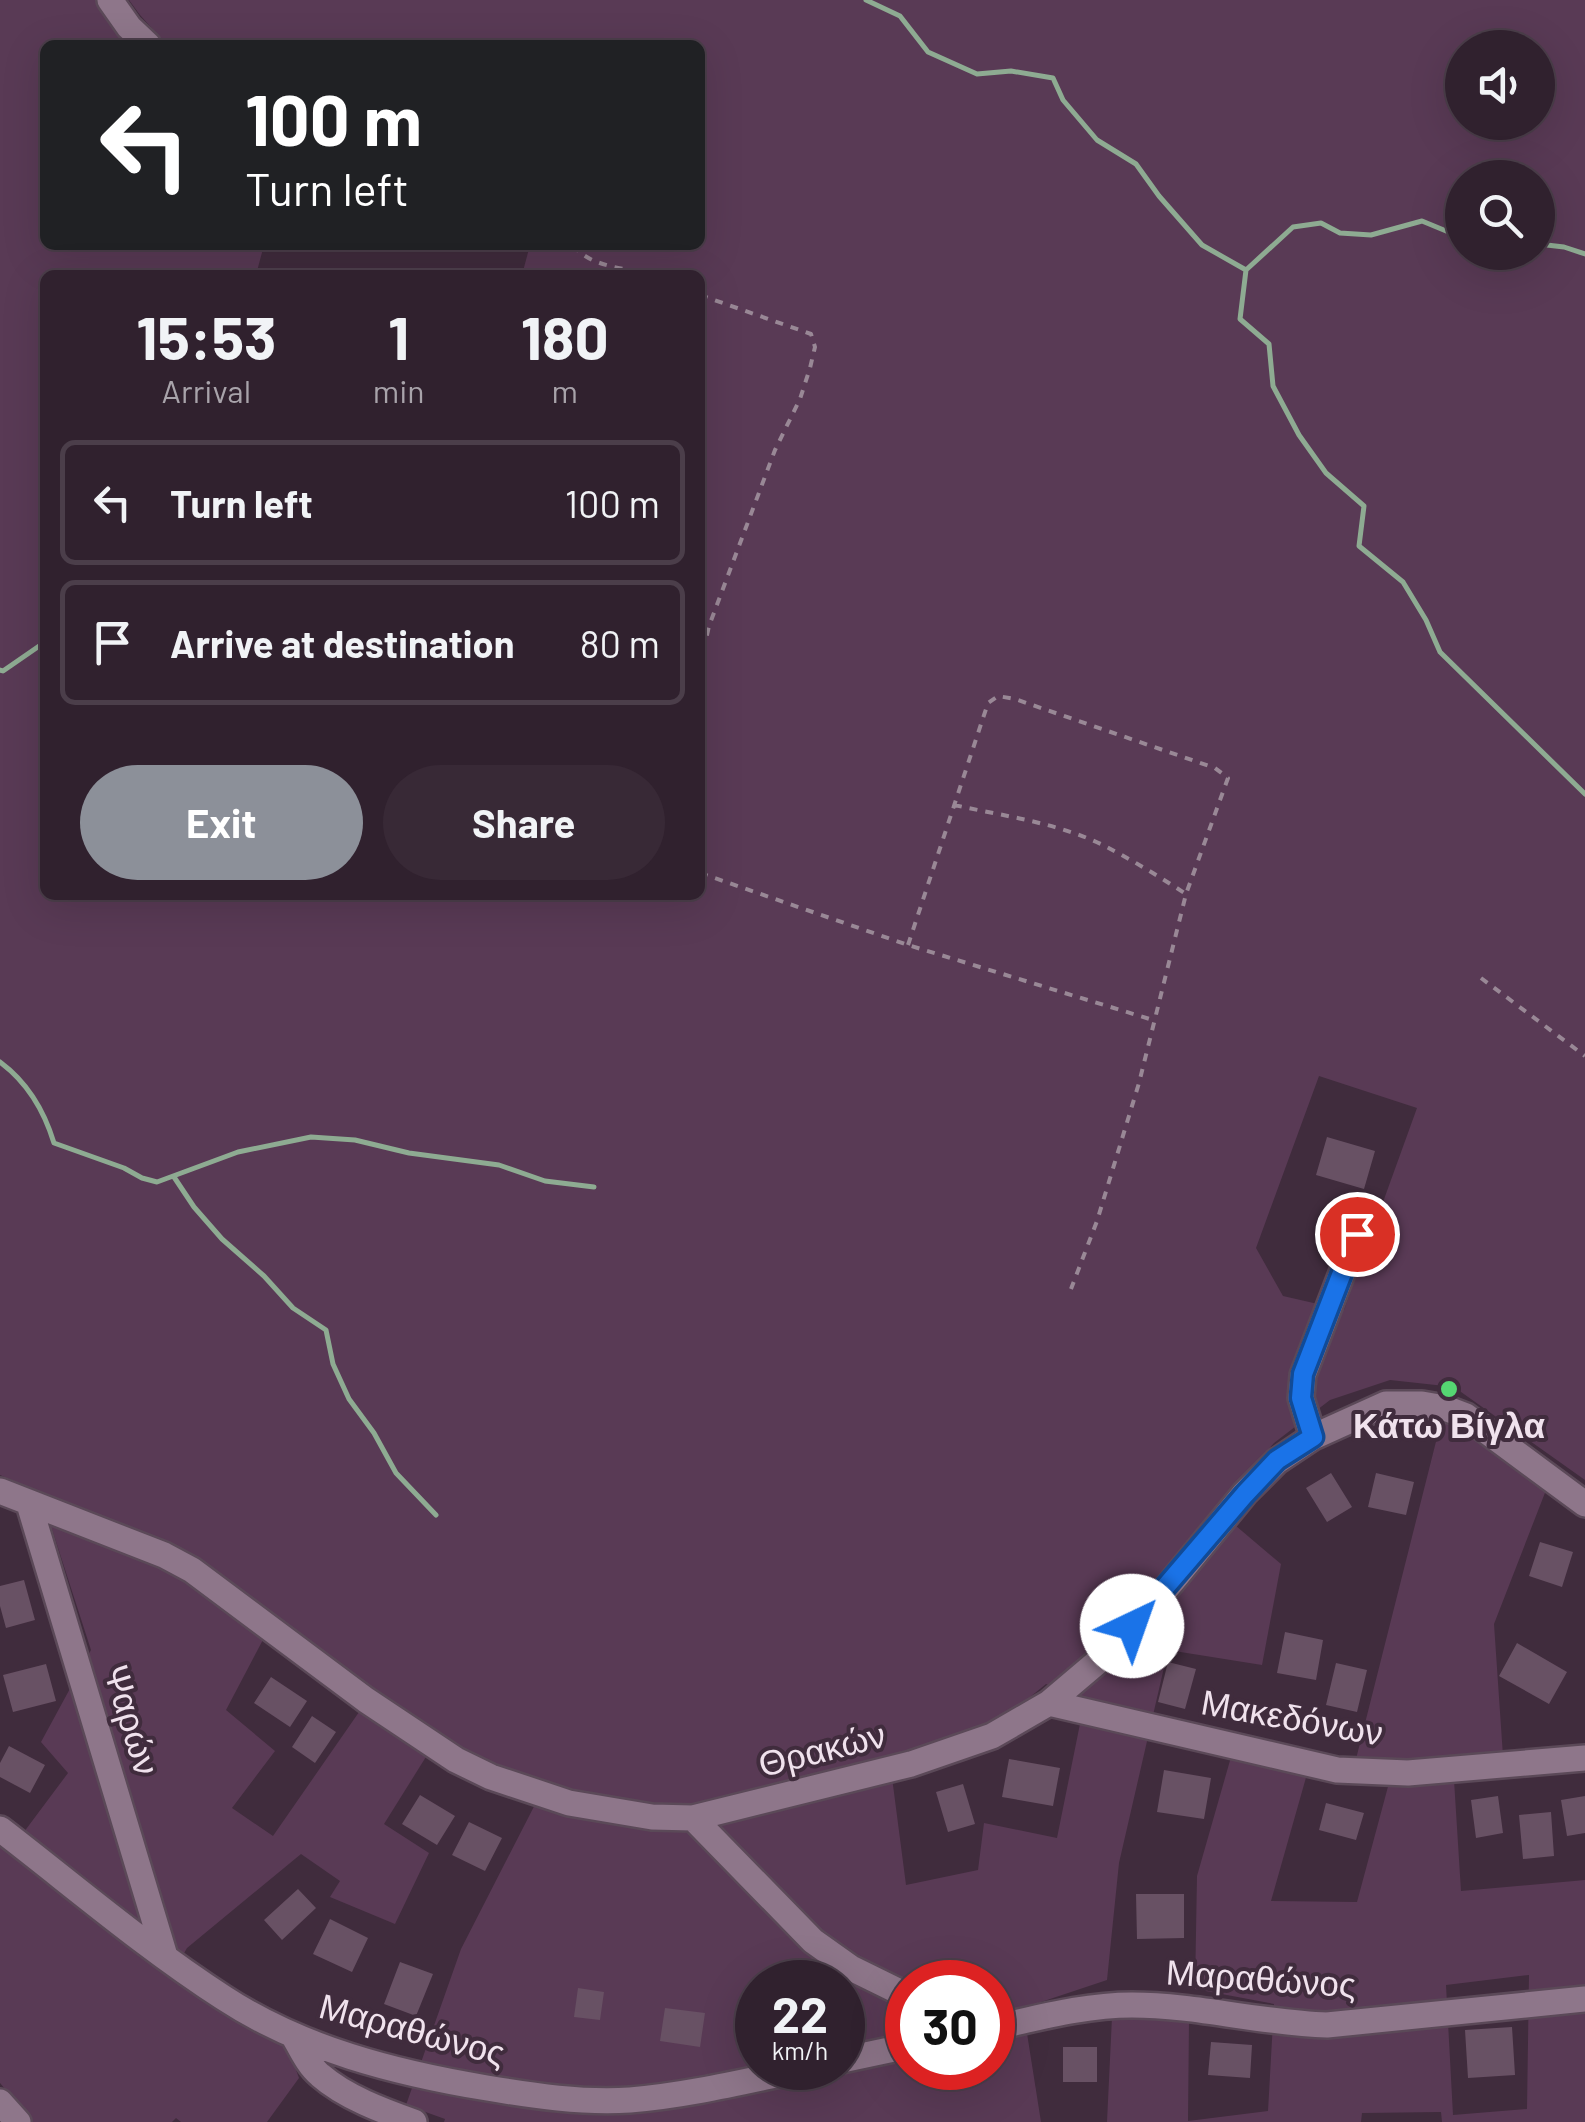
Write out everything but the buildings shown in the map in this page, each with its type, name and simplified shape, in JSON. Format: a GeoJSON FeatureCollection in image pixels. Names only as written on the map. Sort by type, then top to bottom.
{"type":"FeatureCollection","features":[{"type":"Feature","properties":{"kind":"street"},"geometry":{"type":"LineString","coordinates":[[110,0],[143,40]]}},
{"type":"Feature","properties":{"kind":"street"},"geometry":{"type":"LineString","coordinates":[[1313,1437],[1301,1398],[1303,1374],[1357,1234]]}},
{"type":"Feature","properties":{"kind":"street","name":"Θρακών"},"geometry":{"type":"LineString","coordinates":[[0,1492],[164,1555],[192,1570],[366,1700],[456,1760],[490,1777],[568,1803],[612,1812],[693,1818],[911,1764],[973,1744],[1049,1703],[1108,1653],[1277,1460],[1313,1437],[1386,1404],[1422,1404],[1466,1416],[1585,1504]]}},
{"type":"Feature","properties":{"kind":"street","name":"Ψαρών"},"geometry":{"type":"LineString","coordinates":[[30,1504],[165,1956]]}},
{"type":"Feature","properties":{"kind":"street","name":"Μακεδόνων"},"geometry":{"type":"LineString","coordinates":[[1049,1703],[1337,1770],[1408,1773],[1585,1758]]}},
{"type":"Feature","properties":{"kind":"street"},"geometry":{"type":"LineString","coordinates":[[693,1818],[813,1941],[850,1968],[885,1985]]}},
{"type":"Feature","properties":{"kind":"street","name":"Μαραθώνος"},"geometry":{"type":"LineString","coordinates":[[0,1829],[223,1998],[293,2036],[346,2055],[430,2078],[576,2100],[629,2100],[735,2084]]}},
{"type":"Feature","properties":{"kind":"street","name":"Μαραθώνος"},"geometry":{"type":"LineString","coordinates":[[1015,2021],[1081,2008],[1129,2005],[1326,2025],[1585,1999]]}},
{"type":"Feature","properties":{"kind":"street"},"geometry":{"type":"LineString","coordinates":[[293,2036],[318,2074],[378,2108],[414,2122]]}},
{"type":"Feature","properties":{"kind":"street"},"geometry":{"type":"LineString","coordinates":[[0,2102],[18,2122]]}},
{"type":"Feature","properties":{"kind":"path"},"geometry":{"type":"LineString","coordinates":[[577,250],[600,263],[629,270]]}},
{"type":"Feature","properties":{"kind":"path"},"geometry":{"type":"LineString","coordinates":[[705,297],[811,334],[815,348],[800,399],[775,450],[705,644]]}},
{"type":"Feature","properties":{"kind":"path"},"geometry":{"type":"LineString","coordinates":[[908,945],[988,704],[998,696],[1216,768],[1228,778],[1186,894],[1124,1135],[1071,1289]]}},
{"type":"Feature","properties":{"kind":"path"},"geometry":{"type":"LineString","coordinates":[[954,805],[1040,824],[1103,845],[1186,894]]}},
{"type":"Feature","properties":{"kind":"path"},"geometry":{"type":"LineString","coordinates":[[705,876],[908,945],[1153,1020]]}},
{"type":"Feature","properties":{"kind":"path"},"geometry":{"type":"LineString","coordinates":[[1481,978],[1585,1056]]}},
{"type":"Feature","properties":{"kind":"shaded area"},"geometry":{"type":"Polygon","coordinates":[[[0,0],[99,0],[130,40],[40,40],[40,250],[263,250],[257,270],[40,270],[40,900],[705,900],[705,270],[523,270],[529,250],[705,250],[705,40],[162,40],[129,0],[1585,0],[1585,1480],[1454,1387],[1390,1380],[1330,1400],[1274,1443],[1216,1509],[1281,1564],[1262,1665],[1168,1650],[1119,1863],[1107,1980],[1023,2008],[1041,2122],[444,2122],[445,2119],[406,2105],[461,1949],[545,1785],[486,1763],[439,1736],[384,1824],[429,1853],[395,1924],[330,1897],[340,1881],[301,1854],[187,1948],[172,1974],[240,2022],[288,2048],[299,2078],[267,2122],[181,2122],[176,2118],[172,2122],[33,2122],[0,2083],[0,1847],[9,1852],[68,1773],[41,1742],[91,1650],[40,1492],[0,1475],[0,0]],[[1319,1076],[1256,1248],[1283,1296],[1344,1310],[1417,1108],[1319,1076]],[[276,1615],[226,1710],[275,1751],[232,1808],[273,1836],[375,1689],[276,1615]],[[1046,1684],[1018,1707],[958,1740],[890,1762],[906,1885],[978,1870],[984,1823],[1057,1838],[1085,1699],[1046,1684]]]}},
{"type":"Feature","properties":{"kind":"shaded area"},"geometry":{"type":"Polygon","coordinates":[[[1447,1398],[1555,1467],[1494,1624],[1503,1756],[1453,1764],[1461,1891],[1585,1880],[1585,2122],[1442,2122],[1441,2112],[1362,2113],[1361,2122],[1107,2122],[1112,2017],[1145,2012],[1189,2020],[1188,2121],[1268,2111],[1274,2004],[1195,1989],[1197,1876],[1231,1757],[1307,1774],[1271,1901],[1357,1902],[1393,1768],[1355,1763],[1447,1398]],[[1529,1975],[1446,1985],[1453,2115],[1527,2109],[1529,1975]]]}},
{"type":"Feature","properties":{"kind":"waterway"},"geometry":{"type":"LineString","coordinates":[[866,0],[900,16],[928,52],[977,74],[1011,71],[1053,78],[1063,100],[1097,140],[1136,164],[1202,245],[1246,270]]}},
{"type":"Feature","properties":{"kind":"waterway"},"geometry":{"type":"LineString","coordinates":[[1445,231],[1422,221],[1371,235],[1340,233],[1321,223],[1293,227],[1246,270],[1240,319],[1269,344],[1273,386],[1299,435],[1326,473],[1364,506],[1359,546],[1403,582],[1440,652],[1585,794]]}},
{"type":"Feature","properties":{"kind":"waterway"},"geometry":{"type":"LineString","coordinates":[[1555,246],[1585,254]]}},
{"type":"Feature","properties":{"kind":"waterway"},"geometry":{"type":"LineString","coordinates":[[0,670],[40,645]]}},
{"type":"Feature","properties":{"kind":"waterway"},"geometry":{"type":"LineString","coordinates":[[0,1062],[33,1098],[54,1143],[157,1182],[238,1152],[311,1137],[355,1140],[409,1153],[499,1165],[545,1181],[594,1187]]}},
{"type":"Feature","properties":{"kind":"waterway"},"geometry":{"type":"LineString","coordinates":[[174,1177],[222,1239],[293,1308],[326,1330],[333,1364],[349,1399],[396,1473],[436,1515]]}},
{"type":"Feature","properties":{"kind":"place","name":"Κάτω Βίγλα"},"geometry":{"type":"Point","coordinates":[1449,1389]}},
{"type":"Feature","properties":{"kind":"route"},"geometry":{"type":"LineString","coordinates":[[1132,1626],[1277,1460],[1313,1437],[1301,1398],[1303,1374],[1357,1234]]}}]}
